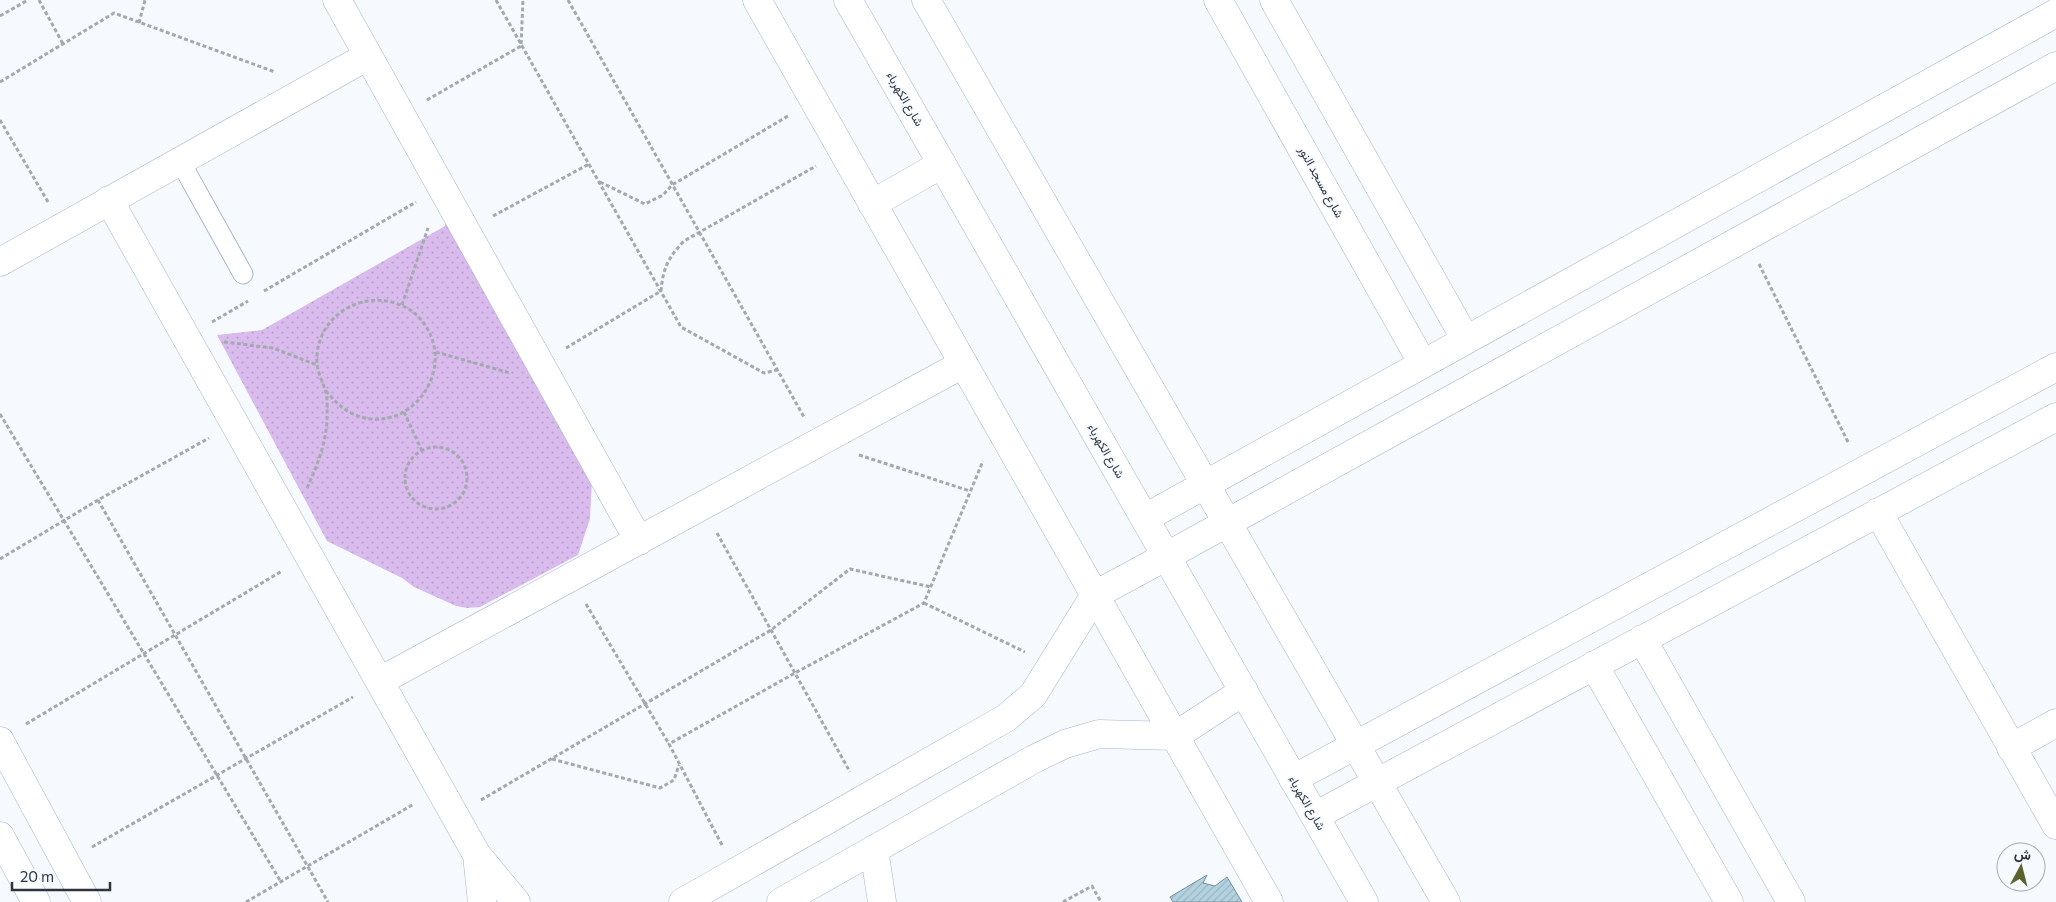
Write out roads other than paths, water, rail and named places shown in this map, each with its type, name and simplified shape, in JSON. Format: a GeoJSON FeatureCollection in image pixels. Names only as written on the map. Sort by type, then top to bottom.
{"type":"FeatureCollection","features":[{"type":"Feature","properties":{"kind":"street"},"geometry":{"type":"LineString","coordinates":[[337,0],[639,541]]}},
{"type":"Feature","properties":{"kind":"street"},"geometry":{"type":"LineString","coordinates":[[757,0],[1269,902]]}},
{"type":"Feature","properties":{"kind":"street","name":"شارع الكهرباء"},"geometry":{"type":"LineString","coordinates":[[848,0],[1364,902]]}},
{"type":"Feature","properties":{"kind":"street"},"geometry":{"type":"LineString","coordinates":[[926,0],[1446,902]]}},
{"type":"Feature","properties":{"kind":"street","name":"شارع مسجد النور"},"geometry":{"type":"LineString","coordinates":[[1218,0],[1423,364]]}},
{"type":"Feature","properties":{"kind":"street"},"geometry":{"type":"LineString","coordinates":[[1274,0],[1466,340]]}},
{"type":"Feature","properties":{"kind":"street"},"geometry":{"type":"LineString","coordinates":[[1145,518],[2056,13]]}},
{"type":"Feature","properties":{"kind":"street"},"geometry":{"type":"LineString","coordinates":[[0,262],[368,56]]}},
{"type":"Feature","properties":{"kind":"street"},"geometry":{"type":"LineString","coordinates":[[683,902],[1006,718],[1033,695],[1095,595],[2056,66]]}},
{"type":"Feature","properties":{"kind":"street"},"geometry":{"type":"LineString","coordinates":[[872,204],[942,164]]}},
{"type":"Feature","properties":{"kind":"street"},"geometry":{"type":"LineString","coordinates":[[109,200],[477,854],[516,902]]}},
{"type":"Feature","properties":{"kind":"street"},"geometry":{"type":"LineString","coordinates":[[380,681],[963,364]]}},
{"type":"Feature","properties":{"kind":"street"},"geometry":{"type":"LineString","coordinates":[[1293,779],[2056,367]]}},
{"type":"Feature","properties":{"kind":"street"},"geometry":{"type":"LineString","coordinates":[[1315,816],[2056,417]]}},
{"type":"Feature","properties":{"kind":"street"},"geometry":{"type":"LineString","coordinates":[[1878,512],[2056,825]]}},
{"type":"Feature","properties":{"kind":"street"},"geometry":{"type":"LineString","coordinates":[[1714,551],[1735,590]]}},
{"type":"Feature","properties":{"kind":"street"},"geometry":{"type":"LineString","coordinates":[[1642,639],[1791,902]]}},
{"type":"Feature","properties":{"kind":"street"},"geometry":{"type":"LineString","coordinates":[[1594,665],[1729,902]]}},
{"type":"Feature","properties":{"kind":"street"},"geometry":{"type":"LineString","coordinates":[[781,902],[1034,759],[1065,744],[1099,734],[1175,736],[1244,691]]}},
{"type":"Feature","properties":{"kind":"street"},"geometry":{"type":"LineString","coordinates":[[2011,748],[2056,723]]}},
{"type":"Feature","properties":{"kind":"street"},"geometry":{"type":"LineString","coordinates":[[0,741],[87,902]]}},
{"type":"Feature","properties":{"kind":"street"},"geometry":{"type":"LineString","coordinates":[[2,846],[36,902]]}},
{"type":"Feature","properties":{"kind":"street"},"geometry":{"type":"LineString","coordinates":[[874,849],[882,902]]}},
{"type":"Feature","properties":{"kind":"street"},"geometry":{"type":"LineString","coordinates":[[477,854],[482,902]]}},
{"type":"Feature","properties":{"kind":"lane"},"geometry":{"type":"LineString","coordinates":[[180,161],[243,274]]}}]}
